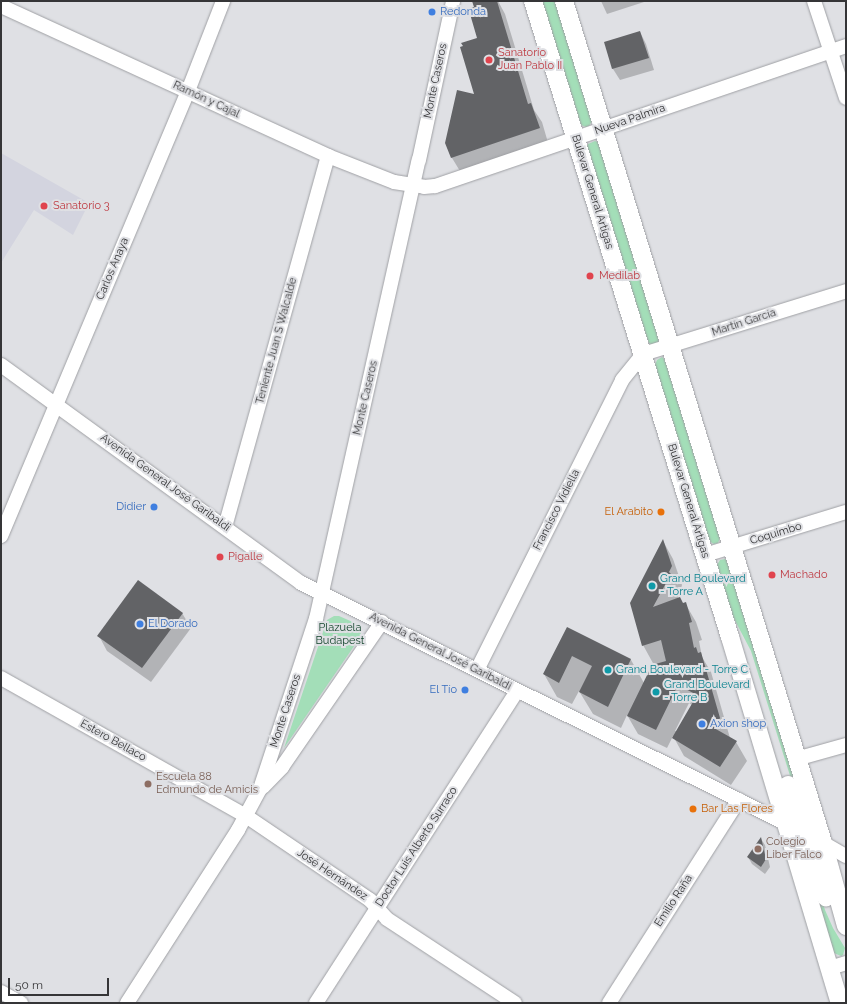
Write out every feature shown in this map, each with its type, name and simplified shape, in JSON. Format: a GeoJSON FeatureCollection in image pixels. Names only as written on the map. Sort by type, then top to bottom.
{"type":"FeatureCollection","features":[{"type":"Feature","properties":{"kind":"main road","name":"Bulevar General Artigas"},"geometry":{"type":"LineString","coordinates":[[533,1],[787,824],[838,965],[840,1003]]}},
{"type":"Feature","properties":{"kind":"main road"},"geometry":{"type":"LineString","coordinates":[[564,1],[731,548],[823,843],[846,927]]}},
{"type":"Feature","properties":{"kind":"main road"},"geometry":{"type":"LineString","coordinates":[[730,637],[749,661],[798,816],[806,828],[823,843]]}},
{"type":"Feature","properties":{"kind":"main road"},"geometry":{"type":"LineString","coordinates":[[787,824],[803,838],[810,849],[831,912],[846,927]]}},
{"type":"Feature","properties":{"kind":"street","name":"Carlos Anaya"},"geometry":{"type":"LineString","coordinates":[[1,536],[188,91],[223,1]]}},
{"type":"Feature","properties":{"kind":"street","name":"Monte Caseros"},"geometry":{"type":"LineString","coordinates":[[127,1003],[246,816],[260,789],[316,619],[453,1]]}},
{"type":"Feature","properties":{"kind":"street"},"geometry":{"type":"LineString","coordinates":[[814,1],[846,98]]}},
{"type":"Feature","properties":{"kind":"street","name":"Ramón y Cajal"},"geometry":{"type":"LineString","coordinates":[[1,6],[328,156],[394,182],[413,186]]}},
{"type":"Feature","properties":{"kind":"street","name":"Nueva Palmira"},"geometry":{"type":"LineString","coordinates":[[413,186],[435,186],[846,46]]}},
{"type":"Feature","properties":{"kind":"street","name":"Teniente Juan S Walcalde"},"geometry":{"type":"LineString","coordinates":[[225,527],[328,156]]}},
{"type":"Feature","properties":{"kind":"street","name":"Martín García"},"geometry":{"type":"LineString","coordinates":[[643,354],[846,291]]}},
{"type":"Feature","properties":{"kind":"street","name":"Francisco Vidiella"},"geometry":{"type":"LineString","coordinates":[[477,670],[622,380],[643,354]]}},
{"type":"Feature","properties":{"kind":"street","name":"Avenida General José Garibaldi"},"geometry":{"type":"LineString","coordinates":[[1,365],[301,583],[787,824],[846,856]]}},
{"type":"Feature","properties":{"kind":"street","name":"Coquimbo"},"geometry":{"type":"LineString","coordinates":[[705,555],[846,512]]}},
{"type":"Feature","properties":{"kind":"street","name":"Monte Caseros"},"geometry":{"type":"LineString","coordinates":[[260,789],[282,766],[382,622]]}},
{"type":"Feature","properties":{"kind":"street","name":"Estero Bellaco"},"geometry":{"type":"LineString","coordinates":[[1,678],[246,816]]}},
{"type":"Feature","properties":{"kind":"street","name":"Doctor Luis Alberto Surraco"},"geometry":{"type":"LineString","coordinates":[[316,1003],[517,691]]}},
{"type":"Feature","properties":{"kind":"street"},"geometry":{"type":"LineString","coordinates":[[796,758],[846,744]]}},
{"type":"Feature","properties":{"kind":"street","name":"Emilio Raña"},"geometry":{"type":"LineString","coordinates":[[609,1003],[739,800]]}},
{"type":"Feature","properties":{"kind":"street","name":"José Hernández"},"geometry":{"type":"LineString","coordinates":[[246,816],[370,900],[388,919],[515,1003]]}},
{"type":"Feature","properties":{"kind":"street"},"geometry":{"type":"LineString","coordinates":[[1,992],[21,1003]]}},
{"type":"Feature","properties":{"kind":"shaded area","name":"Sanatorio 3"},"geometry":{"type":"Polygon","coordinates":[[[1,153],[89,203],[73,235],[34,210],[1,263],[1,153]]]}},
{"type":"Feature","properties":{"kind":"green space"},"geometry":{"type":"Polygon","coordinates":[[[542,1],[556,1],[592,121],[589,126],[586,127],[581,125],[542,1]]]}},
{"type":"Feature","properties":{"kind":"green space"},"geometry":{"type":"Polygon","coordinates":[[[595,141],[598,142],[659,338],[658,343],[653,345],[649,343],[647,339],[587,146],[595,141]]]}},
{"type":"Feature","properties":{"kind":"green space"},"geometry":{"type":"Polygon","coordinates":[[[662,357],[665,360],[720,538],[718,543],[714,544],[709,541],[655,365],[657,360],[662,357]]]}},
{"type":"Feature","properties":{"kind":"green space"},"geometry":{"type":"Polygon","coordinates":[[[725,559],[728,561],[804,808],[802,814],[751,651],[730,611],[717,565],[720,560],[725,559]]]}},
{"type":"Feature","properties":{"kind":"green space","name":"Plazuela Budapest"},"geometry":{"type":"Polygon","coordinates":[[[334,616],[339,616],[355,623],[360,627],[361,636],[284,748],[327,620],[334,616]]]}},
{"type":"Feature","properties":{"kind":"green space"},"geometry":{"type":"Polygon","coordinates":[[[804,851],[807,851],[825,910],[833,928],[845,948],[843,955],[841,956],[834,953],[804,851]]]}},
{"type":"Feature","properties":{"kind":"building"},"geometry":{"type":"Polygon","coordinates":[[[472,1],[497,1],[528,104],[531,103],[540,128],[451,158],[445,143],[457,90],[474,94],[460,47],[463,46],[461,43],[477,38],[470,14],[473,13],[471,8],[474,7],[472,1]]]}},
{"type":"Feature","properties":{"kind":"building"},"geometry":{"type":"Polygon","coordinates":[[[640,31],[649,58],[612,69],[604,42],[640,31]]]}},
{"type":"Feature","properties":{"kind":"building"},"geometry":{"type":"Polygon","coordinates":[[[663,539],[672,566],[669,572],[671,574],[653,607],[680,597],[683,603],[686,602],[692,622],[689,623],[694,648],[696,647],[698,653],[701,652],[720,718],[714,728],[737,741],[720,767],[672,738],[697,695],[678,685],[656,730],[627,716],[652,665],[666,661],[661,640],[642,646],[630,603],[663,539]]]}},
{"type":"Feature","properties":{"kind":"building","name":"El Dorado"},"geometry":{"type":"Polygon","coordinates":[[[138,580],[183,613],[142,668],[97,636],[138,580]]]}},
{"type":"Feature","properties":{"kind":"building","name":"Grand Boulevard - Torre C"},"geometry":{"type":"Polygon","coordinates":[[[567,627],[631,659],[608,707],[579,692],[592,666],[572,656],[559,683],[543,674],[567,627]]]}},
{"type":"Feature","properties":{"kind":"building","name":"Colegio Liber Falco"},"geometry":{"type":"Polygon","coordinates":[[[761,837],[766,859],[761,867],[747,857],[761,837]]]}},
{"type":"Feature","properties":{"kind":"place","name":"Redonda"},"geometry":{"type":"Point","coordinates":[432,12]}},
{"type":"Feature","properties":{"kind":"place","name":"Sanatorio Juan Pablo II"},"geometry":{"type":"Point","coordinates":[489,60]}},
{"type":"Feature","properties":{"kind":"place","name":"Sanatorio 3"},"geometry":{"type":"Point","coordinates":[44,206]}},
{"type":"Feature","properties":{"kind":"place","name":"Medilab"},"geometry":{"type":"Point","coordinates":[590,276]}},
{"type":"Feature","properties":{"kind":"place","name":"Didier"},"geometry":{"type":"Point","coordinates":[154,507]}},
{"type":"Feature","properties":{"kind":"place","name":"El Arabito"},"geometry":{"type":"Point","coordinates":[661,512]}},
{"type":"Feature","properties":{"kind":"place","name":"Pigalle"},"geometry":{"type":"Point","coordinates":[220,557]}},
{"type":"Feature","properties":{"kind":"place","name":"Machado"},"geometry":{"type":"Point","coordinates":[772,575]}},
{"type":"Feature","properties":{"kind":"place","name":"Grand Boulevard - Torre A"},"geometry":{"type":"Point","coordinates":[652,586]}},
{"type":"Feature","properties":{"kind":"place","name":"El Dorado"},"geometry":{"type":"Point","coordinates":[140,624]}},
{"type":"Feature","properties":{"kind":"place","name":"Grand Boulevard - Torre C"},"geometry":{"type":"Point","coordinates":[608,670]}},
{"type":"Feature","properties":{"kind":"place","name":"El Tío"},"geometry":{"type":"Point","coordinates":[465,690]}},
{"type":"Feature","properties":{"kind":"place","name":"Grand Boulevard - Torre B"},"geometry":{"type":"Point","coordinates":[656,692]}},
{"type":"Feature","properties":{"kind":"place","name":"Axion shop"},"geometry":{"type":"Point","coordinates":[702,724]}},
{"type":"Feature","properties":{"kind":"place","name":"Escuela 88 Edmundo de Amicis"},"geometry":{"type":"Point","coordinates":[148,784]}},
{"type":"Feature","properties":{"kind":"place","name":"Bar Las Flores"},"geometry":{"type":"Point","coordinates":[693,809]}},
{"type":"Feature","properties":{"kind":"place","name":"Colegio Liber Falco"},"geometry":{"type":"Point","coordinates":[758,849]}}]}
